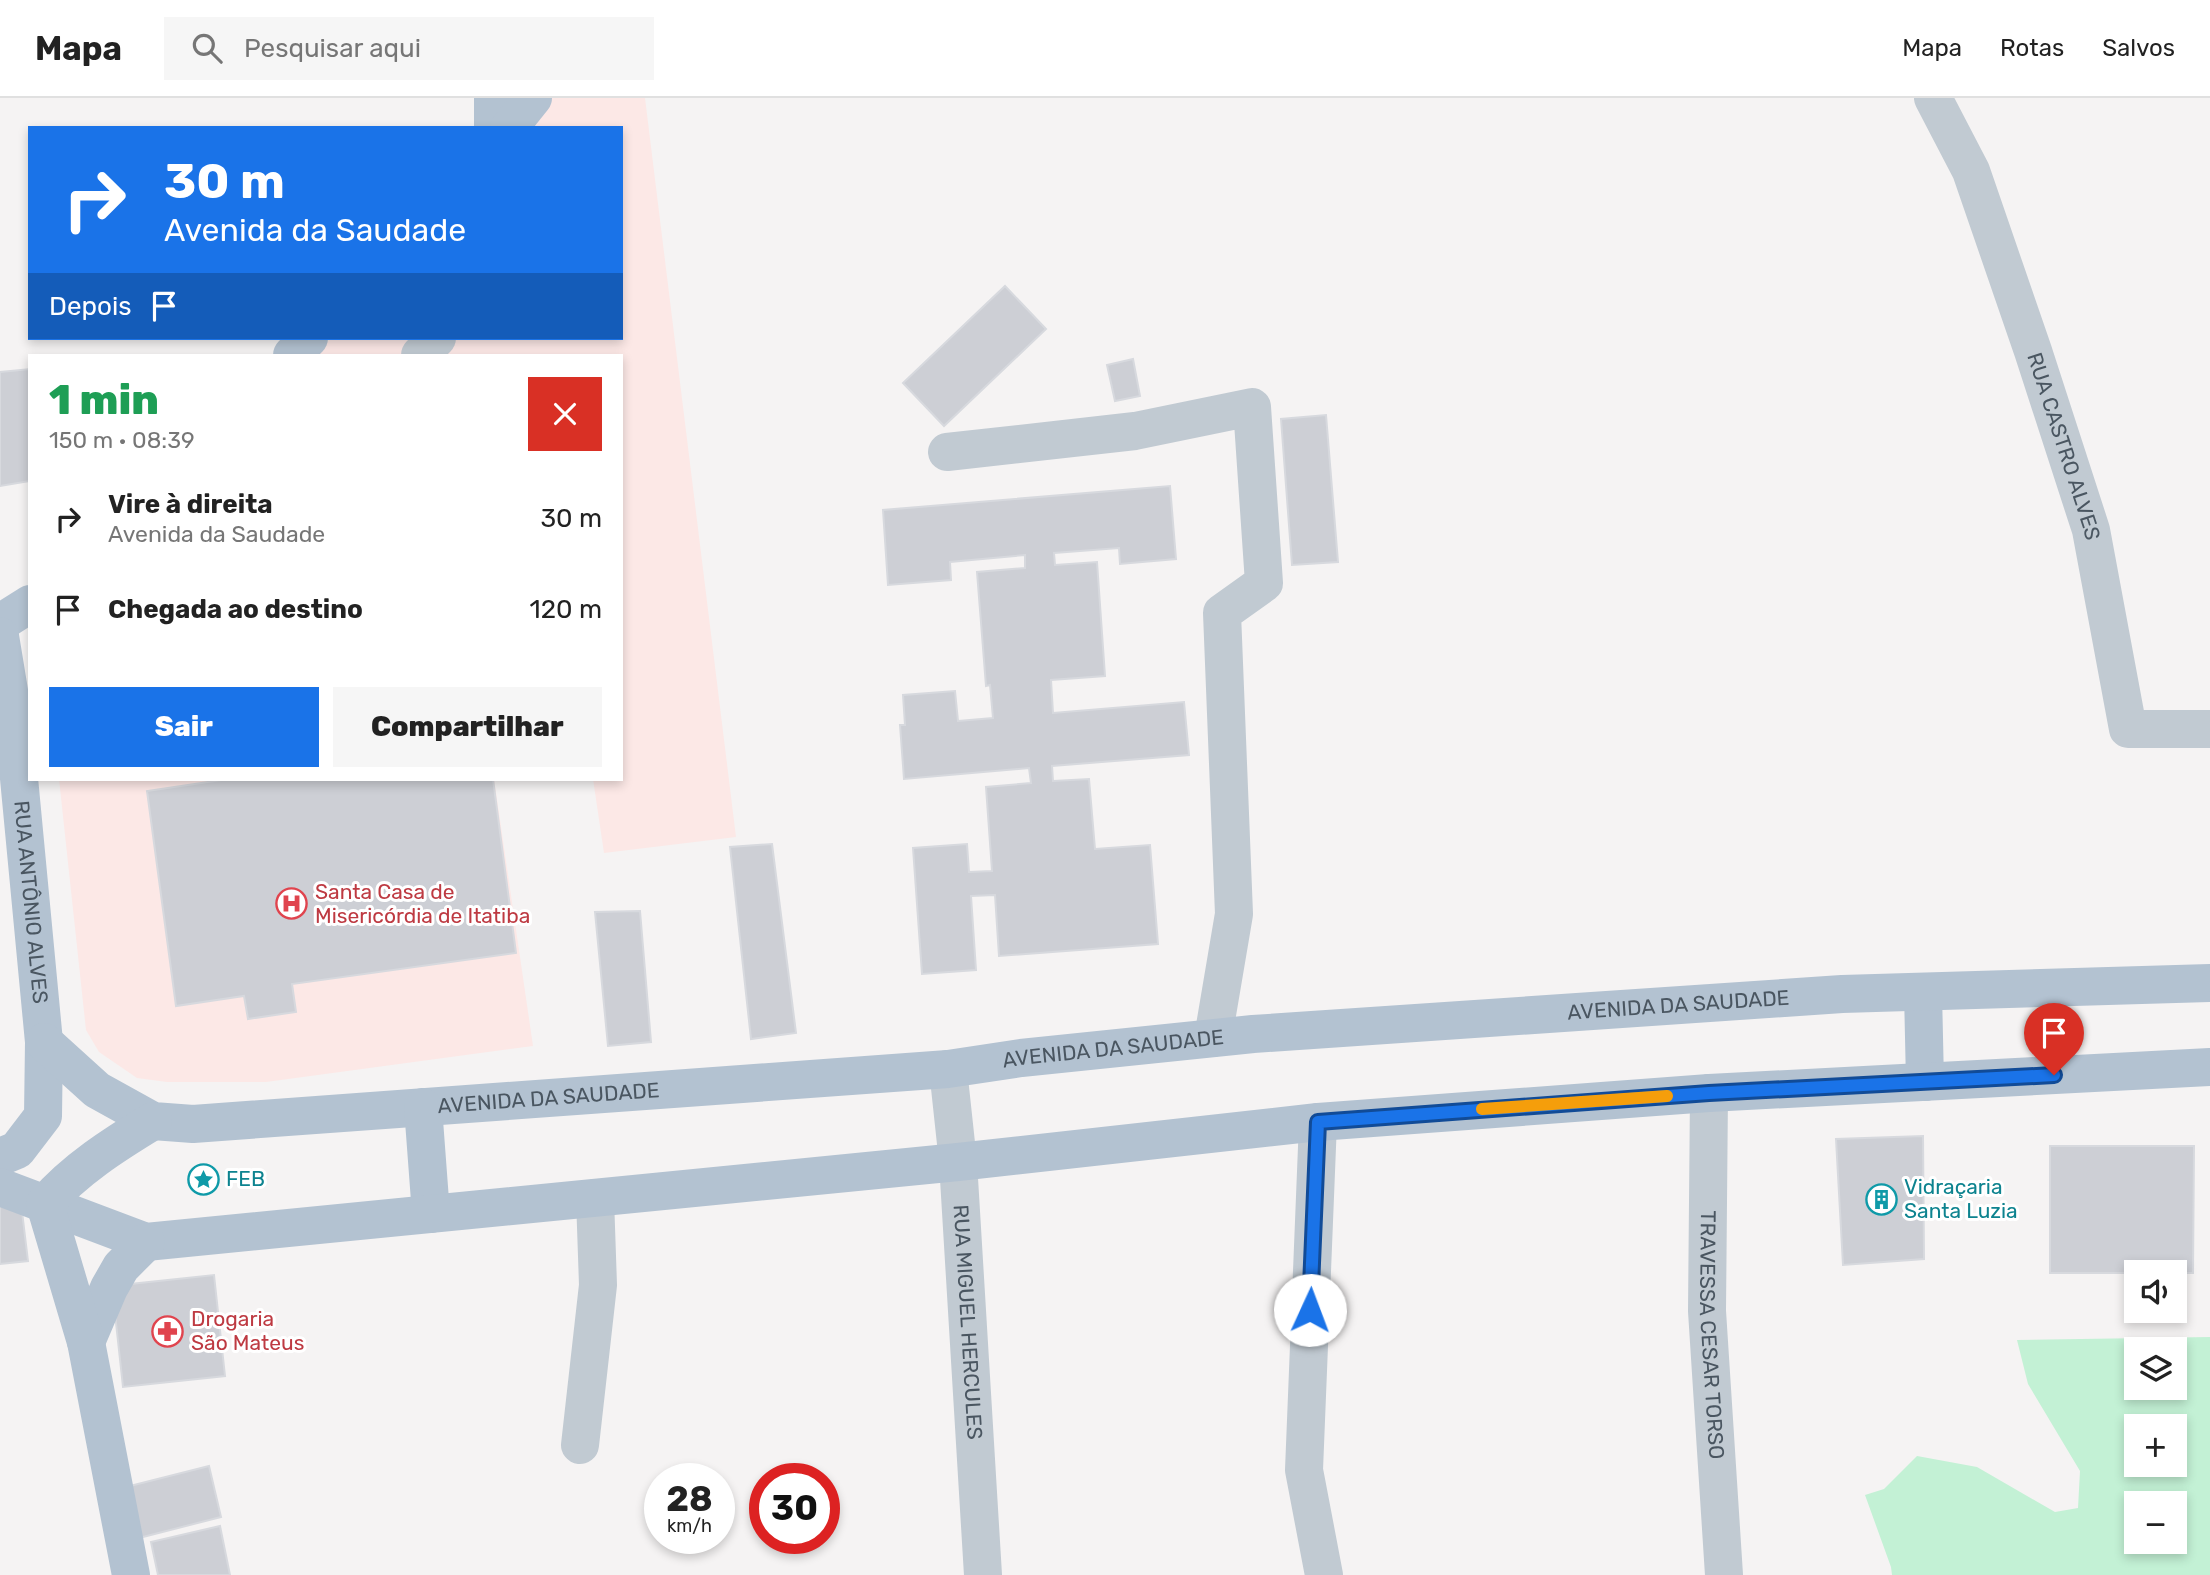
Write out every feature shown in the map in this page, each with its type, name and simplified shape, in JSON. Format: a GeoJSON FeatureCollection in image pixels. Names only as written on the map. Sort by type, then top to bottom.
{"type":"FeatureCollection","features":[{"type":"Feature","properties":{"kind":"main road"},"geometry":{"type":"LineString","coordinates":[[493,98],[493,126]]}},
{"type":"Feature","properties":{"kind":"main road"},"geometry":{"type":"LineString","coordinates":[[511,126],[533,98]]}},
{"type":"Feature","properties":{"kind":"main road"},"geometry":{"type":"LineString","coordinates":[[293,354],[307,340]]}},
{"type":"Feature","properties":{"kind":"main road"},"geometry":{"type":"LineString","coordinates":[[0,623],[28,605]]}},
{"type":"Feature","properties":{"kind":"main road","name":"RUA ANTÔNIO ALVES"},"geometry":{"type":"LineString","coordinates":[[0,636],[21,711],[44,1042],[43,1116],[18,1150],[0,1157]]}},
{"type":"Feature","properties":{"kind":"main road","name":"AVENIDA DA SAUDADE"},"geometry":{"type":"LineString","coordinates":[[44,1042],[97,1090],[153,1121],[193,1125],[948,1069],[1021,1058],[1213,1038],[1815,996],[2210,983]]}},
{"type":"Feature","properties":{"kind":"main road"},"geometry":{"type":"LineString","coordinates":[[1923,992],[1925,1082]]}},
{"type":"Feature","properties":{"kind":"main road"},"geometry":{"type":"LineString","coordinates":[[0,1187],[146,1242],[958,1162],[1318,1122],[1709,1093],[2210,1067]]}},
{"type":"Feature","properties":{"kind":"main road"},"geometry":{"type":"LineString","coordinates":[[423,1107],[431,1214]]}},
{"type":"Feature","properties":{"kind":"main road"},"geometry":{"type":"LineString","coordinates":[[45,1204],[86,1166],[153,1121]]}},
{"type":"Feature","properties":{"kind":"main road"},"geometry":{"type":"LineString","coordinates":[[45,1204],[86,1342],[131,1575]]}},
{"type":"Feature","properties":{"kind":"main road"},"geometry":{"type":"LineString","coordinates":[[86,1342],[121,1266],[146,1242]]}},
{"type":"Feature","properties":{"kind":"street","name":"RUA CASTRO ALVES"},"geometry":{"type":"LineString","coordinates":[[1933,98],[1971,171],[2091,530],[2128,729],[2210,729]]}},
{"type":"Feature","properties":{"kind":"street"},"geometry":{"type":"LineString","coordinates":[[421,354],[436,340]]}},
{"type":"Feature","properties":{"kind":"street"},"geometry":{"type":"LineString","coordinates":[[947,452],[1135,431],[1252,408],[1264,583],[1222,613],[1234,914],[1213,1038]]}},
{"type":"Feature","properties":{"kind":"street","name":"RUA MIGUEL HERCULES"},"geometry":{"type":"LineString","coordinates":[[948,1069],[958,1162],[983,1575]]}},
{"type":"Feature","properties":{"kind":"street","name":"TRAVESSA CESAR TORSO"},"geometry":{"type":"LineString","coordinates":[[1709,1093],[1707,1311],[1724,1575]]}},
{"type":"Feature","properties":{"kind":"street"},"geometry":{"type":"LineString","coordinates":[[1318,1122],[1304,1471],[1324,1575]]}},
{"type":"Feature","properties":{"kind":"street"},"geometry":{"type":"LineString","coordinates":[[580,1444],[598,1285],[595,1198]]}},
{"type":"Feature","properties":{"kind":"shaded area"},"geometry":{"type":"Polygon","coordinates":[[[550,98],[645,98],[736,837],[604,853],[593,781],[623,781],[623,354],[315,354],[329,340],[623,340],[623,126],[528,126],[550,98]]]}},
{"type":"Feature","properties":{"kind":"shaded area","name":"Santa Casa de Misericórdia de Itatiba"},"geometry":{"type":"Polygon","coordinates":[[[59,781],[494,781],[533,1046],[266,1082],[167,1082],[137,1078],[99,1052],[86,1030],[59,781]]]}},
{"type":"Feature","properties":{"kind":"green space"},"geometry":{"type":"Polygon","coordinates":[[[2187,1337],[2210,1337],[2210,1575],[1892,1575],[1865,1495],[1884,1489],[1917,1456],[1977,1467],[2055,1512],[2078,1508],[2080,1471],[2028,1384],[2017,1340],[2124,1338],[2124,1400],[2187,1400],[2187,1337]]]}},
{"type":"Feature","properties":{"kind":"building"},"geometry":{"type":"Polygon","coordinates":[[[1005,286],[1046,329],[944,426],[903,383],[1005,286]]]}},
{"type":"Feature","properties":{"kind":"building"},"geometry":{"type":"Polygon","coordinates":[[[1133,359],[1140,396],[1115,401],[1107,365],[1133,359]]]}},
{"type":"Feature","properties":{"kind":"building"},"geometry":{"type":"Polygon","coordinates":[[[28,369],[28,481],[0,486],[0,372],[28,369]]]}},
{"type":"Feature","properties":{"kind":"building"},"geometry":{"type":"Polygon","coordinates":[[[1326,415],[1338,562],[1292,565],[1281,419],[1326,415]]]}},
{"type":"Feature","properties":{"kind":"building"},"geometry":{"type":"Polygon","coordinates":[[[1170,486],[1176,559],[1120,564],[1119,548],[1054,553],[1055,565],[1097,562],[1105,676],[1051,680],[1053,713],[1184,702],[1189,755],[1052,766],[1053,781],[1089,779],[1095,849],[1150,845],[1158,944],[999,956],[995,895],[971,896],[976,970],[922,974],[913,848],[967,844],[969,872],[992,871],[986,787],[1031,783],[1029,768],[904,779],[900,725],[905,725],[903,695],[955,691],[958,721],[993,718],[990,685],[986,686],[977,572],[1025,568],[1025,555],[950,562],[951,580],[888,585],[883,510],[1170,486]]]}},
{"type":"Feature","properties":{"kind":"building"},"geometry":{"type":"Polygon","coordinates":[[[214,781],[493,781],[516,953],[292,984],[296,1012],[248,1019],[244,996],[176,1006],[147,791],[214,781]]]}},
{"type":"Feature","properties":{"kind":"building"},"geometry":{"type":"Polygon","coordinates":[[[772,844],[796,1033],[751,1039],[730,847],[772,844]]]}},
{"type":"Feature","properties":{"kind":"building"},"geometry":{"type":"Polygon","coordinates":[[[640,911],[651,1042],[608,1046],[595,912],[640,911]]]}},
{"type":"Feature","properties":{"kind":"building","name":"Vidraçaria Santa Luzia"},"geometry":{"type":"Polygon","coordinates":[[[1923,1136],[1924,1259],[1843,1265],[1836,1139],[1923,1136]]]}},
{"type":"Feature","properties":{"kind":"building"},"geometry":{"type":"Polygon","coordinates":[[[2050,1146],[2194,1146],[2193,1273],[2187,1273],[2187,1260],[2124,1260],[2124,1273],[2050,1273],[2050,1146]]]}},
{"type":"Feature","properties":{"kind":"building"},"geometry":{"type":"Polygon","coordinates":[[[20,1195],[28,1261],[0,1264],[0,1197],[20,1195]]]}},
{"type":"Feature","properties":{"kind":"building","name":"Drogaria São Mateus"},"geometry":{"type":"Polygon","coordinates":[[[214,1275],[225,1376],[123,1387],[112,1286],[214,1275]]]}},
{"type":"Feature","properties":{"kind":"building"},"geometry":{"type":"Polygon","coordinates":[[[209,1466],[221,1517],[139,1538],[126,1487],[209,1466]]]}},
{"type":"Feature","properties":{"kind":"building"},"geometry":{"type":"Polygon","coordinates":[[[220,1526],[230,1575],[158,1575],[151,1542],[220,1526]]]}},
{"type":"Feature","properties":{"kind":"slow traffic"},"geometry":{"type":"LineString","coordinates":[[1482,1109],[1667,1096]]}},
{"type":"Feature","properties":{"kind":"place","name":"Santa Casa de Misericórdia de Itatiba"},"geometry":{"type":"Point","coordinates":[292,904]}},
{"type":"Feature","properties":{"kind":"place","name":"FEB"},"geometry":{"type":"Point","coordinates":[203,1179]}},
{"type":"Feature","properties":{"kind":"place","name":"Vidraçaria Santa Luzia"},"geometry":{"type":"Point","coordinates":[1881,1199]}},
{"type":"Feature","properties":{"kind":"place","name":"Drogaria São Mateus"},"geometry":{"type":"Point","coordinates":[168,1331]}},
{"type":"Feature","properties":{"kind":"route"},"geometry":{"type":"LineString","coordinates":[[1310,1310],[1318,1122],[1709,1093],[2054,1075]]}}]}
